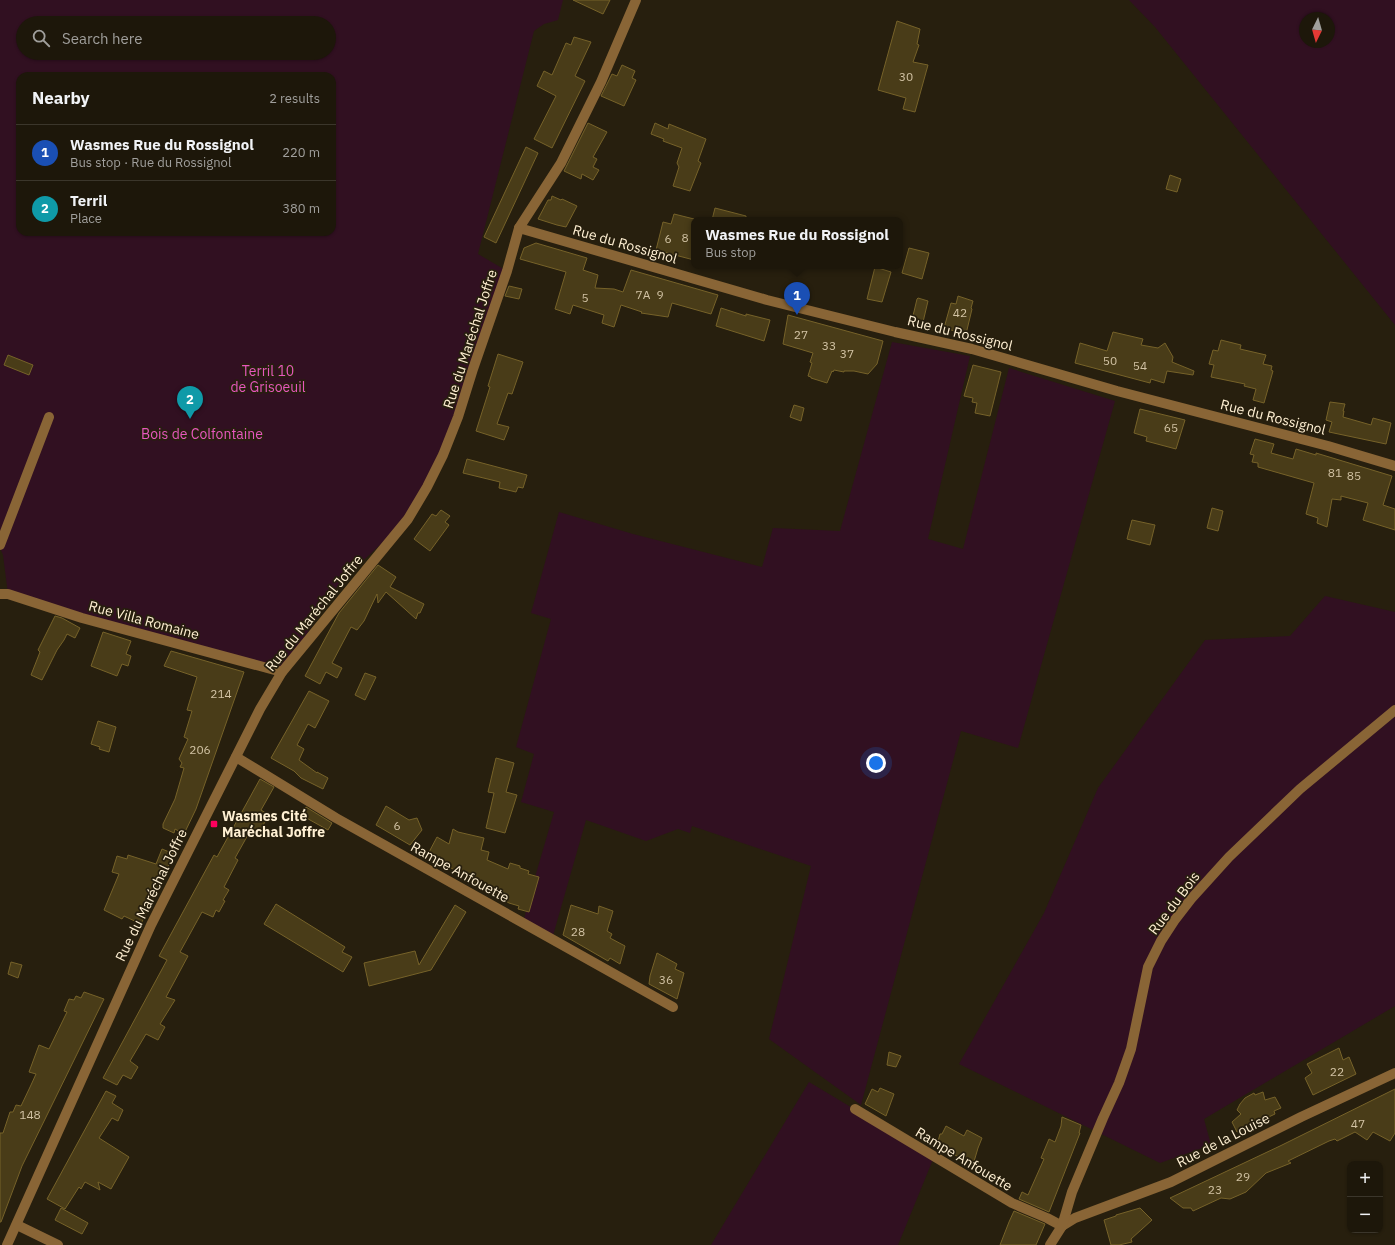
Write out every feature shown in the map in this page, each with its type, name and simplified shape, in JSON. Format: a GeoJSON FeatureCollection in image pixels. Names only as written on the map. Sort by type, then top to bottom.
{"type":"FeatureCollection","features":[{"type":"Feature","properties":{"kind":"street","name":"Rue du Maréchal Joffre"},"geometry":{"type":"LineString","coordinates":[[7,1245],[139,952],[260,709],[282,672],[408,519],[427,487],[443,455],[458,417],[507,271],[519,228],[561,163],[601,82],[636,0]]}},
{"type":"Feature","properties":{"kind":"street","name":"Rue du Rossignol"},"geometry":{"type":"LineString","coordinates":[[519,228],[767,300],[895,332],[972,349],[1117,392],[1328,446],[1395,466]]}},
{"type":"Feature","properties":{"kind":"street"},"geometry":{"type":"LineString","coordinates":[[0,545],[49,417]]}},
{"type":"Feature","properties":{"kind":"street","name":"Rue Villa Romaine"},"geometry":{"type":"LineString","coordinates":[[0,594],[8,594],[82,618],[282,672]]}},
{"type":"Feature","properties":{"kind":"street","name":"Rue du Bois"},"geometry":{"type":"LineString","coordinates":[[1050,1245],[1062,1226],[1072,1192],[1119,1084],[1131,1049],[1148,967],[1161,941],[1191,899],[1229,857],[1300,789],[1395,710]]}},
{"type":"Feature","properties":{"kind":"street","name":"Rampe Anfouette"},"geometry":{"type":"LineString","coordinates":[[236,757],[342,821],[673,1007]]}},
{"type":"Feature","properties":{"kind":"street","name":"Rue de la Louise"},"geometry":{"type":"LineString","coordinates":[[1062,1226],[1075,1218],[1171,1182],[1301,1117],[1395,1073]]}},
{"type":"Feature","properties":{"kind":"street","name":"Rampe Anfouette"},"geometry":{"type":"LineString","coordinates":[[854,1110],[1012,1203],[1062,1226]]}},
{"type":"Feature","properties":{"kind":"street"},"geometry":{"type":"LineString","coordinates":[[17,1225],[58,1245]]}},
{"type":"Feature","properties":{"kind":"green space","name":"Bois de Colfontaine"},"geometry":{"type":"Polygon","coordinates":[[[0,0],[563,0],[558,20],[544,24],[534,31],[478,254],[507,271],[458,417],[408,519],[340,582],[282,672],[8,594],[3,555],[0,548],[0,0]]]}},
{"type":"Feature","properties":{"kind":"green space"},"geometry":{"type":"Polygon","coordinates":[[[1129,0],[1395,0],[1395,325],[1155,27],[1129,0]]]}},
{"type":"Feature","properties":{"kind":"green space"},"geometry":{"type":"Polygon","coordinates":[[[892,342],[970,356],[928,539],[963,549],[1009,368],[1115,401],[1018,748],[961,731],[861,1105],[769,1039],[811,866],[692,826],[690,833],[678,829],[646,841],[586,820],[552,939],[523,923],[554,812],[521,802],[534,754],[516,747],[551,619],[531,613],[559,512],[633,534],[762,567],[773,528],[840,531],[892,342]]]}},
{"type":"Feature","properties":{"kind":"green space"},"geometry":{"type":"Polygon","coordinates":[[[1325,596],[1395,612],[1395,1006],[1204,1119],[1211,1145],[1160,1163],[959,1064],[1044,913],[1098,788],[1205,640],[1290,636],[1325,596]]]}},
{"type":"Feature","properties":{"kind":"green space"},"geometry":{"type":"Polygon","coordinates":[[[809,1082],[934,1157],[898,1245],[711,1245],[809,1082]]]}},
{"type":"Feature","properties":{"kind":"building"},"geometry":{"type":"Polygon","coordinates":[[[573,0],[610,0],[603,14],[573,0]]]}},
{"type":"Feature","properties":{"kind":"building"},"geometry":{"type":"Polygon","coordinates":[[[897,21],[920,29],[917,44],[919,45],[913,62],[928,65],[915,112],[903,109],[906,98],[878,90],[897,21]]]}},
{"type":"Feature","properties":{"kind":"building"},"geometry":{"type":"Polygon","coordinates":[[[574,37],[591,42],[575,76],[585,81],[552,148],[534,139],[556,96],[537,86],[544,71],[552,75],[566,43],[571,45],[574,37]]]}},
{"type":"Feature","properties":{"kind":"building"},"geometry":{"type":"Polygon","coordinates":[[[622,65],[635,71],[632,78],[636,80],[624,106],[601,96],[612,74],[617,76],[622,65]]]}},
{"type":"Feature","properties":{"kind":"building"},"geometry":{"type":"Polygon","coordinates":[[[588,123],[607,132],[593,157],[597,159],[593,167],[599,170],[593,180],[582,174],[581,179],[564,171],[588,123]]]}},
{"type":"Feature","properties":{"kind":"building"},"geometry":{"type":"Polygon","coordinates":[[[655,123],[668,129],[669,124],[706,139],[698,161],[701,163],[690,191],[673,186],[679,167],[677,163],[682,148],[663,141],[664,139],[651,134],[655,123]]]}},
{"type":"Feature","properties":{"kind":"building"},"geometry":{"type":"Polygon","coordinates":[[[526,147],[538,153],[496,243],[484,237],[526,147]]]}},
{"type":"Feature","properties":{"kind":"building"},"geometry":{"type":"Polygon","coordinates":[[[1170,175],[1181,179],[1177,192],[1166,189],[1170,175]]]}},
{"type":"Feature","properties":{"kind":"building"},"geometry":{"type":"Polygon","coordinates":[[[552,196],[577,206],[566,227],[538,219],[548,200],[551,200],[552,196]]]}},
{"type":"Feature","properties":{"kind":"building"},"geometry":{"type":"Polygon","coordinates":[[[715,208],[746,216],[746,217],[713,217],[715,208]]]}},
{"type":"Feature","properties":{"kind":"building"},"geometry":{"type":"Polygon","coordinates":[[[674,214],[691,218],[691,259],[656,250],[663,222],[671,224],[674,214]]]}},
{"type":"Feature","properties":{"kind":"building"},"geometry":{"type":"Polygon","coordinates":[[[536,243],[587,258],[583,270],[598,275],[595,288],[614,289],[623,292],[631,270],[718,295],[711,314],[672,303],[668,317],[641,313],[642,312],[621,305],[614,327],[602,323],[604,315],[573,305],[570,314],[555,309],[566,272],[520,259],[524,248],[536,243]]]}},
{"type":"Feature","properties":{"kind":"building"},"geometry":{"type":"Polygon","coordinates":[[[909,248],[929,253],[922,279],[902,273],[909,248]]]}},
{"type":"Feature","properties":{"kind":"building"},"geometry":{"type":"Polygon","coordinates":[[[874,269],[881,269],[891,272],[882,302],[867,299],[874,269]]]}},
{"type":"Feature","properties":{"kind":"building"},"geometry":{"type":"Polygon","coordinates":[[[509,286],[522,289],[519,299],[505,296],[509,286]]]}},
{"type":"Feature","properties":{"kind":"building"},"geometry":{"type":"Polygon","coordinates":[[[958,296],[973,301],[966,334],[944,328],[951,303],[956,304],[958,296]]]}},
{"type":"Feature","properties":{"kind":"building"},"geometry":{"type":"Polygon","coordinates":[[[918,298],[928,301],[923,322],[912,320],[918,298]]]}},
{"type":"Feature","properties":{"kind":"building"},"geometry":{"type":"Polygon","coordinates":[[[721,308],[746,316],[746,314],[770,320],[764,341],[716,326],[721,308]]]}},
{"type":"Feature","properties":{"kind":"building"},"geometry":{"type":"Polygon","coordinates":[[[788,315],[883,341],[877,364],[868,374],[854,371],[844,372],[834,370],[833,372],[832,371],[827,383],[811,378],[808,376],[813,353],[783,344],[788,315]]]}},
{"type":"Feature","properties":{"kind":"building"},"geometry":{"type":"Polygon","coordinates":[[[1113,332],[1143,339],[1141,345],[1158,348],[1165,343],[1173,357],[1172,362],[1194,371],[1193,375],[1167,371],[1164,383],[1151,379],[1150,383],[1075,363],[1080,343],[1107,351],[1113,332]]]}},
{"type":"Feature","properties":{"kind":"building"},"geometry":{"type":"Polygon","coordinates":[[[1221,340],[1241,345],[1240,349],[1266,355],[1263,364],[1272,366],[1271,370],[1273,371],[1264,403],[1253,400],[1256,389],[1244,386],[1245,384],[1211,377],[1214,365],[1209,364],[1213,350],[1218,351],[1221,340]]]}},
{"type":"Feature","properties":{"kind":"building"},"geometry":{"type":"Polygon","coordinates":[[[498,354],[523,362],[512,394],[508,393],[497,424],[509,427],[504,440],[476,431],[490,387],[488,386],[498,354]]]}},
{"type":"Feature","properties":{"kind":"building"},"geometry":{"type":"Polygon","coordinates":[[[8,355],[33,365],[29,375],[4,365],[8,355]]]}},
{"type":"Feature","properties":{"kind":"building"},"geometry":{"type":"Polygon","coordinates":[[[973,365],[1001,372],[990,416],[975,413],[977,403],[972,402],[973,398],[964,396],[973,365]]]}},
{"type":"Feature","properties":{"kind":"building"},"geometry":{"type":"Polygon","coordinates":[[[1330,402],[1345,404],[1343,417],[1371,425],[1373,418],[1391,423],[1386,444],[1329,432],[1332,422],[1326,420],[1330,402]]]}},
{"type":"Feature","properties":{"kind":"building"},"geometry":{"type":"Polygon","coordinates":[[[794,405],[804,408],[801,421],[790,417],[794,405]]]}},
{"type":"Feature","properties":{"kind":"building"},"geometry":{"type":"Polygon","coordinates":[[[1140,409],[1185,420],[1176,449],[1146,441],[1147,437],[1134,433],[1140,409]]]}},
{"type":"Feature","properties":{"kind":"building"},"geometry":{"type":"Polygon","coordinates":[[[1255,439],[1274,444],[1271,453],[1293,459],[1296,449],[1316,455],[1316,453],[1392,476],[1383,505],[1395,509],[1395,530],[1363,520],[1368,503],[1341,496],[1341,500],[1332,499],[1327,527],[1317,523],[1318,518],[1306,514],[1314,483],[1258,467],[1258,463],[1252,462],[1254,455],[1250,454],[1255,439]]]}},
{"type":"Feature","properties":{"kind":"building"},"geometry":{"type":"Polygon","coordinates":[[[467,459],[527,475],[523,488],[518,487],[516,492],[499,488],[500,482],[463,473],[467,459]]]}},
{"type":"Feature","properties":{"kind":"building"},"geometry":{"type":"Polygon","coordinates":[[[1212,508],[1223,511],[1218,531],[1207,528],[1212,508]]]}},
{"type":"Feature","properties":{"kind":"building"},"geometry":{"type":"Polygon","coordinates":[[[441,510],[450,516],[445,522],[449,525],[430,551],[414,539],[432,514],[436,516],[441,510]]]}},
{"type":"Feature","properties":{"kind":"building"},"geometry":{"type":"Polygon","coordinates":[[[1132,520],[1155,525],[1150,545],[1127,539],[1132,520]]]}},
{"type":"Feature","properties":{"kind":"building"},"geometry":{"type":"Polygon","coordinates":[[[378,565],[396,577],[390,587],[424,604],[420,613],[418,613],[416,619],[386,592],[378,603],[377,594],[364,621],[357,630],[351,627],[332,663],[342,668],[337,678],[326,672],[320,684],[305,676],[339,613],[378,565]]]}},
{"type":"Feature","properties":{"kind":"building"},"geometry":{"type":"Polygon","coordinates":[[[55,616],[62,618],[80,628],[75,638],[67,634],[42,680],[31,675],[40,652],[38,650],[55,616]]]}},
{"type":"Feature","properties":{"kind":"building"},"geometry":{"type":"Polygon","coordinates":[[[103,632],[131,641],[126,654],[131,656],[128,666],[122,664],[117,676],[91,666],[103,632]]]}},
{"type":"Feature","properties":{"kind":"building"},"geometry":{"type":"Polygon","coordinates":[[[171,651],[244,672],[196,809],[184,834],[175,829],[174,833],[163,828],[163,824],[175,799],[184,768],[180,767],[182,763],[179,759],[188,739],[184,737],[192,711],[187,710],[197,677],[164,666],[171,651]]]}},
{"type":"Feature","properties":{"kind":"building"},"geometry":{"type":"Polygon","coordinates":[[[365,673],[376,677],[365,700],[355,695],[365,673]]]}},
{"type":"Feature","properties":{"kind":"building"},"geometry":{"type":"Polygon","coordinates":[[[309,691],[329,701],[315,728],[308,724],[297,745],[304,749],[299,760],[317,773],[328,778],[323,789],[301,778],[294,771],[271,758],[309,691]]]}},
{"type":"Feature","properties":{"kind":"building"},"geometry":{"type":"Polygon","coordinates":[[[98,721],[116,727],[109,752],[99,749],[100,747],[91,744],[98,721]]]}},
{"type":"Feature","properties":{"kind":"building"},"geometry":{"type":"Polygon","coordinates":[[[496,758],[514,763],[506,792],[517,795],[505,833],[486,828],[494,793],[488,792],[496,758]]]}},
{"type":"Feature","properties":{"kind":"building"},"geometry":{"type":"Polygon","coordinates":[[[260,779],[274,787],[261,810],[269,815],[259,832],[256,830],[253,835],[249,833],[235,858],[238,860],[224,887],[229,890],[223,900],[225,901],[219,912],[216,910],[213,917],[202,912],[180,952],[188,956],[166,997],[175,1000],[160,1024],[165,1027],[158,1040],[146,1034],[130,1061],[138,1067],[131,1079],[123,1075],[117,1085],[103,1078],[167,960],[159,956],[214,855],[217,857],[260,779]]]}},
{"type":"Feature","properties":{"kind":"building"},"geometry":{"type":"Polygon","coordinates":[[[386,806],[409,820],[417,818],[422,830],[410,845],[376,825],[386,806]]]}},
{"type":"Feature","properties":{"kind":"building"},"geometry":{"type":"Polygon","coordinates":[[[306,807],[332,823],[328,830],[301,815],[306,807]]]}},
{"type":"Feature","properties":{"kind":"building"},"geometry":{"type":"Polygon","coordinates":[[[453,829],[458,832],[484,838],[481,850],[489,852],[487,860],[508,869],[510,863],[520,866],[520,868],[529,871],[528,874],[539,877],[529,912],[518,909],[519,906],[509,903],[428,854],[437,837],[449,844],[453,829]]]}},
{"type":"Feature","properties":{"kind":"building"},"geometry":{"type":"Polygon","coordinates":[[[162,849],[174,854],[141,924],[124,916],[122,919],[104,910],[119,874],[112,872],[117,856],[127,859],[128,855],[156,864],[162,849]]]}},
{"type":"Feature","properties":{"kind":"building"},"geometry":{"type":"Polygon","coordinates":[[[276,904],[345,947],[342,952],[352,957],[343,972],[264,924],[276,904]]]}},
{"type":"Feature","properties":{"kind":"building"},"geometry":{"type":"Polygon","coordinates":[[[455,905],[466,912],[431,970],[369,986],[364,963],[415,951],[419,965],[455,905]]]}},
{"type":"Feature","properties":{"kind":"building"},"geometry":{"type":"Polygon","coordinates":[[[571,905],[598,914],[599,906],[613,911],[607,931],[612,934],[610,938],[625,946],[620,964],[610,958],[608,961],[563,935],[571,905]]]}},
{"type":"Feature","properties":{"kind":"building"},"geometry":{"type":"Polygon","coordinates":[[[657,953],[677,964],[675,969],[684,973],[677,999],[649,984],[657,953]]]}},
{"type":"Feature","properties":{"kind":"building"},"geometry":{"type":"Polygon","coordinates":[[[11,962],[22,965],[18,978],[8,974],[11,962]]]}},
{"type":"Feature","properties":{"kind":"building"},"geometry":{"type":"Polygon","coordinates":[[[84,992],[104,999],[22,1166],[0,1222],[0,1133],[3,1133],[10,1112],[13,1112],[16,1105],[21,1106],[36,1074],[29,1072],[39,1045],[49,1049],[67,1012],[64,1011],[69,999],[74,1000],[76,996],[81,998],[84,992]]]}},
{"type":"Feature","properties":{"kind":"building"},"geometry":{"type":"Polygon","coordinates":[[[1339,1048],[1343,1060],[1349,1057],[1356,1074],[1313,1095],[1305,1078],[1312,1073],[1307,1064],[1339,1048]]]}},
{"type":"Feature","properties":{"kind":"building"},"geometry":{"type":"Polygon","coordinates":[[[889,1052],[901,1056],[896,1067],[887,1065],[889,1052]]]}},
{"type":"Feature","properties":{"kind":"building"},"geometry":{"type":"Polygon","coordinates":[[[880,1088],[894,1094],[886,1116],[865,1104],[872,1089],[878,1092],[880,1088]]]}},
{"type":"Feature","properties":{"kind":"building"},"geometry":{"type":"Polygon","coordinates":[[[1395,1089],[1395,1133],[1390,1141],[1373,1132],[1367,1140],[1355,1132],[1337,1141],[1335,1139],[1329,1141],[1288,1161],[1291,1163],[1266,1173],[1246,1192],[1230,1199],[1221,1198],[1193,1211],[1191,1208],[1183,1208],[1170,1198],[1280,1146],[1395,1089]]]}},
{"type":"Feature","properties":{"kind":"building"},"geometry":{"type":"Polygon","coordinates":[[[106,1091],[116,1096],[112,1103],[123,1110],[118,1121],[112,1118],[99,1138],[129,1157],[111,1189],[98,1182],[100,1190],[85,1182],[81,1189],[79,1187],[65,1209],[47,1199],[106,1091]]]}},
{"type":"Feature","properties":{"kind":"building"},"geometry":{"type":"Polygon","coordinates":[[[1263,1092],[1265,1100],[1275,1097],[1281,1108],[1274,1111],[1275,1114],[1237,1132],[1232,1122],[1241,1114],[1237,1110],[1240,1104],[1245,1098],[1254,1093],[1255,1095],[1263,1092]]]}},
{"type":"Feature","properties":{"kind":"building"},"geometry":{"type":"Polygon","coordinates":[[[1062,1117],[1081,1125],[1080,1133],[1049,1212],[1019,1199],[1022,1192],[1028,1195],[1044,1159],[1041,1158],[1049,1139],[1055,1142],[1061,1126],[1062,1117]]]}},
{"type":"Feature","properties":{"kind":"building"},"geometry":{"type":"Polygon","coordinates":[[[946,1126],[964,1136],[967,1130],[982,1138],[973,1165],[937,1145],[940,1134],[942,1134],[946,1126]]]}},
{"type":"Feature","properties":{"kind":"building"},"geometry":{"type":"Polygon","coordinates":[[[61,1208],[88,1223],[82,1234],[55,1220],[61,1208]]]}},
{"type":"Feature","properties":{"kind":"building"},"geometry":{"type":"Polygon","coordinates":[[[1140,1208],[1152,1220],[1131,1239],[1132,1242],[1111,1245],[1104,1220],[1140,1208]]]}},
{"type":"Feature","properties":{"kind":"building"},"geometry":{"type":"Polygon","coordinates":[[[1014,1211],[1045,1224],[1036,1245],[1000,1245],[1014,1211]]]}},
{"type":"Feature","properties":{"kind":"place","name":"Wasmes Rue du Rossignol"},"geometry":{"type":"Point","coordinates":[797,315]}},
{"type":"Feature","properties":{"kind":"place","name":"Terril"},"geometry":{"type":"Point","coordinates":[190,419]}},
{"type":"Feature","properties":{"kind":"place","name":"Wasmes Cité Maréchal Joffre"},"geometry":{"type":"Point","coordinates":[214,824]}},
{"type":"Feature","properties":{"kind":"park label","name":"Terril 10 de Grisoeuil"},"geometry":{"type":"Point","coordinates":[268,380]}}]}
